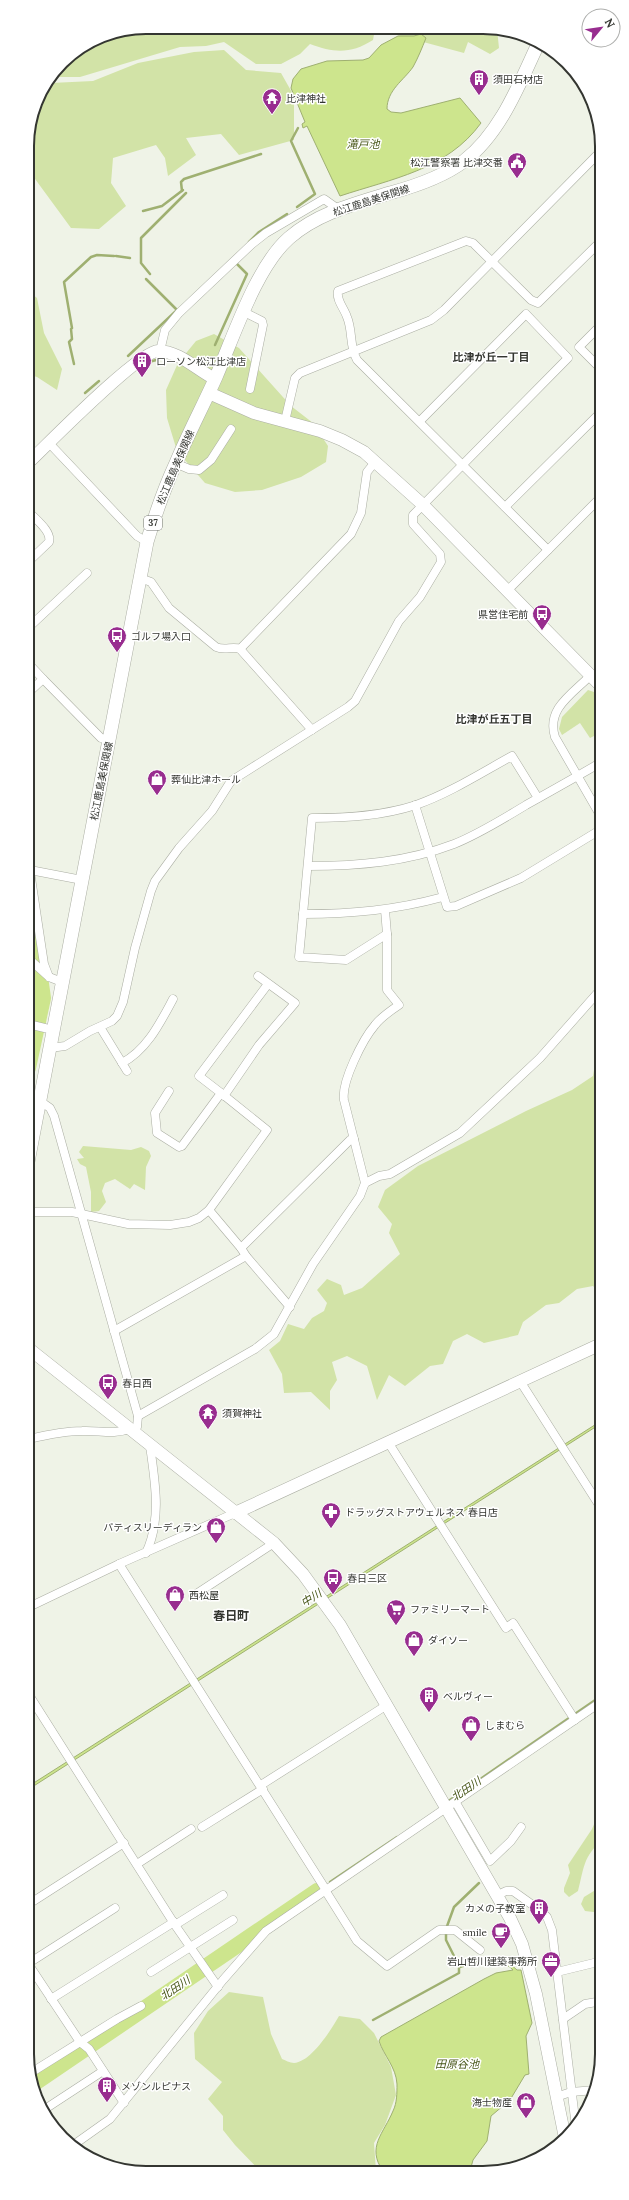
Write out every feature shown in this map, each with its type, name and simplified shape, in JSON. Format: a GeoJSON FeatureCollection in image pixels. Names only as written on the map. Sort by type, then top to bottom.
{"type":"FeatureCollection","features":[{"type":"Feature","properties":{"kind":"main road","name":"松江鹿島美保関線"},"geometry":{"type":"LineString","coordinates":[[34,1132],[50,1048],[39,1027],[62,982],[147,542],[175,463],[209,393],[244,312],[272,257],[289,238],[314,220],[338,209],[407,189],[439,176],[464,160],[483,141],[498,121],[515,91],[536,48]]}},
{"type":"Feature","properties":{"kind":"street"},"geometry":{"type":"LineString","coordinates":[[285,421],[295,378],[300,373],[431,320],[491,263],[595,157]]}},
{"type":"Feature","properties":{"kind":"street"},"geometry":{"type":"LineString","coordinates":[[160,351],[165,330],[179,313],[266,233],[324,199],[338,209]]}},
{"type":"Feature","properties":{"kind":"street"},"geometry":{"type":"LineString","coordinates":[[548,550],[357,360],[353,352],[348,318],[337,296],[338,291],[466,241],[472,243],[530,300],[538,303],[595,247]]}},
{"type":"Feature","properties":{"kind":"street"},"geometry":{"type":"LineString","coordinates":[[244,312],[262,321],[263,325],[250,389]]}},
{"type":"Feature","properties":{"kind":"street"},"geometry":{"type":"LineString","coordinates":[[50,1048],[65,1046],[117,1016],[123,1002],[135,948],[151,891],[160,875],[180,848],[212,811],[231,781],[355,701],[399,621],[420,597],[441,562],[440,554],[413,524],[413,515],[422,504],[568,358],[526,314],[420,422]]}},
{"type":"Feature","properties":{"kind":"street"},"geometry":{"type":"LineString","coordinates":[[595,331],[579,348],[595,363]]}},
{"type":"Feature","properties":{"kind":"street"},"geometry":{"type":"LineString","coordinates":[[34,457],[140,358],[152,351],[171,353],[215,379]]}},
{"type":"Feature","properties":{"kind":"street"},"geometry":{"type":"LineString","coordinates":[[209,393],[254,413],[320,431],[342,440],[364,452],[422,504],[595,680]]}},
{"type":"Feature","properties":{"kind":"street"},"geometry":{"type":"LineString","coordinates":[[505,507],[595,418]]}},
{"type":"Feature","properties":{"kind":"street"},"geometry":{"type":"LineString","coordinates":[[175,463],[189,469],[200,470],[211,460],[231,429]]}},
{"type":"Feature","properties":{"kind":"street"},"geometry":{"type":"LineString","coordinates":[[49,443],[137,536],[147,542]]}},
{"type":"Feature","properties":{"kind":"street"},"geometry":{"type":"LineString","coordinates":[[240,649],[351,534],[361,513],[367,472],[375,462]]}},
{"type":"Feature","properties":{"kind":"street"},"geometry":{"type":"LineString","coordinates":[[507,591],[595,503]]}},
{"type":"Feature","properties":{"kind":"street"},"geometry":{"type":"LineString","coordinates":[[34,518],[48,533],[50,538],[49,542],[34,556]]}},
{"type":"Feature","properties":{"kind":"street"},"geometry":{"type":"LineString","coordinates":[[34,622],[87,573]]}},
{"type":"Feature","properties":{"kind":"street"},"geometry":{"type":"LineString","coordinates":[[140,578],[151,582],[170,608],[216,647],[222,650],[240,649],[312,730]]}},
{"type":"Feature","properties":{"kind":"street"},"geometry":{"type":"LineString","coordinates":[[34,669],[101,738],[108,740]]}},
{"type":"Feature","properties":{"kind":"street"},"geometry":{"type":"LineString","coordinates":[[590,676],[560,706],[553,718],[552,727],[555,737],[595,807]]}},
{"type":"Feature","properties":{"kind":"street"},"geometry":{"type":"LineString","coordinates":[[34,687],[43,679]]}},
{"type":"Feature","properties":{"kind":"street"},"geometry":{"type":"LineString","coordinates":[[387,934],[346,960],[299,957],[312,818],[365,816],[415,805],[463,783],[512,756],[538,798]]}},
{"type":"Feature","properties":{"kind":"street"},"geometry":{"type":"LineString","coordinates":[[308,866],[349,866],[374,863],[429,852],[473,835],[595,766]]}},
{"type":"Feature","properties":{"kind":"street"},"geometry":{"type":"LineString","coordinates":[[415,805],[447,907],[456,906],[495,891],[521,878],[595,833]]}},
{"type":"Feature","properties":{"kind":"street"},"geometry":{"type":"LineString","coordinates":[[34,871],[82,880]]}},
{"type":"Feature","properties":{"kind":"street"},"geometry":{"type":"LineString","coordinates":[[34,897],[47,975]]}},
{"type":"Feature","properties":{"kind":"street"},"geometry":{"type":"LineString","coordinates":[[303,914],[343,914],[385,910],[443,897]]}},
{"type":"Feature","properties":{"kind":"street"},"geometry":{"type":"LineString","coordinates":[[366,1183],[344,1100],[344,1090],[356,1056],[373,1027],[399,1005],[387,990],[387,934],[385,910]]}},
{"type":"Feature","properties":{"kind":"street"},"geometry":{"type":"LineString","coordinates":[[34,965],[47,975],[62,982]]}},
{"type":"Feature","properties":{"kind":"street"},"geometry":{"type":"LineString","coordinates":[[169,1091],[155,1113],[157,1133],[179,1147],[182,1146],[247,1061],[295,1003],[258,976]]}},
{"type":"Feature","properties":{"kind":"street"},"geometry":{"type":"LineString","coordinates":[[34,1212],[72,1212],[128,1224],[170,1225],[189,1222],[199,1218],[209,1210],[267,1130],[199,1076],[268,984]]}},
{"type":"Feature","properties":{"kind":"street"},"geometry":{"type":"LineString","coordinates":[[138,1416],[262,1345],[274,1334],[313,1264],[360,1196],[366,1183],[379,1176],[390,1174],[460,1133],[540,1058],[595,996]]}},
{"type":"Feature","properties":{"kind":"street"},"geometry":{"type":"LineString","coordinates":[[122,1063],[131,1058],[156,1031],[172,999]]}},
{"type":"Feature","properties":{"kind":"street"},"geometry":{"type":"LineString","coordinates":[[100,1027],[127,1071]]}},
{"type":"Feature","properties":{"kind":"street"},"geometry":{"type":"LineString","coordinates":[[34,1438],[51,1434],[82,1431],[132,1431],[137,1427],[138,1416],[54,1116],[50,1108],[40,1101]]}},
{"type":"Feature","properties":{"kind":"street"},"geometry":{"type":"LineString","coordinates":[[241,1248],[330,1158],[350,1140],[354,1139]]}},
{"type":"Feature","properties":{"kind":"street"},"geometry":{"type":"LineString","coordinates":[[209,1210],[290,1307]]}},
{"type":"Feature","properties":{"kind":"street"},"geometry":{"type":"LineString","coordinates":[[114,1331],[246,1256]]}},
{"type":"Feature","properties":{"kind":"street"},"geometry":{"type":"LineString","coordinates":[[34,1605],[119,1564],[235,1513],[595,1347]]}},
{"type":"Feature","properties":{"kind":"street"},"geometry":{"type":"LineString","coordinates":[[34,1353],[274,1543],[329,1608],[448,1805],[498,1895],[522,1944],[530,1967],[564,2131]]}},
{"type":"Feature","properties":{"kind":"street"},"geometry":{"type":"LineString","coordinates":[[520,1381],[595,1499]]}},
{"type":"Feature","properties":{"kind":"street"},"geometry":{"type":"LineString","coordinates":[[388,1442],[506,1628],[513,1623],[573,1717]]}},
{"type":"Feature","properties":{"kind":"street"},"geometry":{"type":"LineString","coordinates":[[146,1553],[153,1535],[156,1514],[150,1446]]}},
{"type":"Feature","properties":{"kind":"street"},"geometry":{"type":"LineString","coordinates":[[193,1596],[274,1543]]}},
{"type":"Feature","properties":{"kind":"street"},"geometry":{"type":"LineString","coordinates":[[119,1564],[262,1787],[357,1941],[387,1966],[440,1930],[455,1930],[480,1950]]}},
{"type":"Feature","properties":{"kind":"street"},"geometry":{"type":"LineString","coordinates":[[34,1703],[175,1924],[218,1987]]}},
{"type":"Feature","properties":{"kind":"street"},"geometry":{"type":"LineString","coordinates":[[77,2142],[106,2122],[124,2103],[218,1987],[266,1932],[573,1717],[595,1705]]}},
{"type":"Feature","properties":{"kind":"street"},"geometry":{"type":"LineString","coordinates":[[202,1827],[387,1706]]}},
{"type":"Feature","properties":{"kind":"street"},"geometry":{"type":"LineString","coordinates":[[448,1805],[490,1861],[511,1841],[520,1827]]}},
{"type":"Feature","properties":{"kind":"street"},"geometry":{"type":"LineString","coordinates":[[137,1864],[191,1829]]}},
{"type":"Feature","properties":{"kind":"street"},"geometry":{"type":"LineString","coordinates":[[34,1901],[124,1843]]}},
{"type":"Feature","properties":{"kind":"street"},"geometry":{"type":"LineString","coordinates":[[498,1895],[506,1891],[513,1891],[547,1917],[552,1930],[575,2118]]}},
{"type":"Feature","properties":{"kind":"street"},"geometry":{"type":"LineString","coordinates":[[51,1999],[223,1894]]}},
{"type":"Feature","properties":{"kind":"street"},"geometry":{"type":"LineString","coordinates":[[34,1961],[115,1908]]}},
{"type":"Feature","properties":{"kind":"street"},"geometry":{"type":"LineString","coordinates":[[151,1972],[233,1920]]}},
{"type":"Feature","properties":{"kind":"street"},"geometry":{"type":"LineString","coordinates":[[557,1972],[595,1963]]}},
{"type":"Feature","properties":{"kind":"street"},"geometry":{"type":"LineString","coordinates":[[34,1972],[51,1999],[85,2045],[124,2103]]}},
{"type":"Feature","properties":{"kind":"street"},"geometry":{"type":"LineString","coordinates":[[563,2019],[585,2004],[595,2000]]}},
{"type":"Feature","properties":{"kind":"street"},"geometry":{"type":"LineString","coordinates":[[35,2071],[85,2045],[141,2006]]}},
{"type":"Feature","properties":{"kind":"street"},"geometry":{"type":"LineString","coordinates":[[48,2107],[103,2071]]}},
{"type":"Feature","properties":{"kind":"street"},"geometry":{"type":"LineString","coordinates":[[556,2097],[571,2092],[588,2091]]}},
{"type":"Feature","properties":{"kind":"shaded area"},"geometry":{"type":"Polygon","coordinates":[[[139,34],[374,34],[373,40],[365,45],[350,50],[342,51],[327,49],[310,44],[300,54],[281,64],[256,64],[224,42],[206,46],[180,47],[80,77],[58,77],[72,62],[90,49],[110,40],[124,36],[139,34]]]}},
{"type":"Feature","properties":{"kind":"shaded area"},"geometry":{"type":"Polygon","coordinates":[[[394,34],[498,35],[499,48],[490,54],[468,42],[464,53],[394,34]]]}},
{"type":"Feature","properties":{"kind":"shaded area"},"geometry":{"type":"Polygon","coordinates":[[[224,50],[246,70],[281,73],[294,96],[294,140],[239,155],[221,134],[186,138],[196,155],[168,176],[165,158],[156,145],[113,158],[111,183],[126,206],[99,229],[71,228],[34,178],[34,139],[36,124],[43,103],[54,83],[93,81],[138,63],[194,52],[224,50]]]}},
{"type":"Feature","properties":{"kind":"shaded area"},"geometry":{"type":"Polygon","coordinates":[[[34,296],[37,298],[44,333],[62,369],[57,390],[34,376],[34,296]]]}},
{"type":"Feature","properties":{"kind":"shaded area"},"geometry":{"type":"Polygon","coordinates":[[[214,334],[239,348],[291,406],[313,423],[328,446],[326,462],[301,477],[262,490],[235,492],[205,483],[177,451],[167,418],[166,390],[178,363],[196,341],[214,334]]]}},
{"type":"Feature","properties":{"kind":"shaded area"},"geometry":{"type":"Polygon","coordinates":[[[588,690],[595,692],[595,736],[590,738],[580,723],[562,735],[559,729],[562,717],[588,690]]]}},
{"type":"Feature","properties":{"kind":"shaded area"},"geometry":{"type":"Polygon","coordinates":[[[595,1064],[595,1288],[593,1286],[577,1289],[559,1303],[546,1305],[523,1322],[518,1335],[484,1343],[467,1334],[453,1341],[443,1364],[430,1366],[405,1386],[389,1375],[377,1400],[367,1366],[347,1356],[332,1362],[337,1380],[330,1391],[330,1410],[311,1392],[284,1393],[282,1374],[269,1350],[280,1341],[288,1324],[304,1329],[312,1318],[324,1311],[327,1303],[317,1290],[327,1279],[341,1285],[344,1295],[362,1288],[400,1254],[389,1233],[392,1224],[378,1207],[385,1190],[418,1166],[526,1111],[572,1090],[593,1076],[595,1064]]]}},
{"type":"Feature","properties":{"kind":"shaded area"},"geometry":{"type":"Polygon","coordinates":[[[83,1146],[131,1150],[141,1147],[149,1151],[151,1156],[146,1167],[145,1190],[134,1184],[130,1189],[115,1179],[105,1183],[102,1191],[106,1202],[99,1211],[91,1212],[91,1192],[86,1167],[80,1164],[77,1159],[84,1158],[79,1152],[83,1146]]]}},
{"type":"Feature","properties":{"kind":"shaded area"},"geometry":{"type":"Polygon","coordinates":[[[595,1822],[595,1847],[585,1863],[578,1891],[569,1897],[564,1892],[564,1888],[570,1873],[568,1865],[595,1822]]]}},
{"type":"Feature","properties":{"kind":"shaded area"},"geometry":{"type":"Polygon","coordinates":[[[595,1890],[595,1912],[585,1911],[581,1904],[584,1897],[595,1890]]]}},
{"type":"Feature","properties":{"kind":"shaded area"},"geometry":{"type":"Polygon","coordinates":[[[229,1992],[263,1997],[271,2034],[282,2059],[291,2063],[300,2061],[314,2051],[326,2037],[339,2016],[360,2019],[374,2033],[391,2067],[396,2095],[385,2125],[374,2143],[376,2166],[255,2166],[223,2130],[223,2116],[208,2099],[222,2082],[195,2059],[194,2033],[208,2011],[229,1992]]]}},
{"type":"Feature","properties":{"kind":"water","name":"滝戸池"},"geometry":{"type":"Polygon","coordinates":[[[421,34],[426,38],[418,57],[413,67],[390,96],[387,109],[391,112],[401,113],[460,98],[481,123],[467,139],[452,152],[435,162],[398,178],[340,196],[307,126],[303,128],[302,124],[305,122],[291,88],[293,79],[301,69],[327,61],[363,60],[369,58],[381,45],[398,36],[414,36],[421,34]]]}},
{"type":"Feature","properties":{"kind":"water"},"geometry":{"type":"Polygon","coordinates":[[[595,1425],[595,1427],[34,1786],[34,1783],[595,1425]]]}},
{"type":"Feature","properties":{"kind":"water","name":"田原谷池"},"geometry":{"type":"Polygon","coordinates":[[[485,1959],[508,1962],[517,1970],[521,1970],[532,2023],[526,2036],[529,2074],[525,2075],[510,2100],[491,2116],[487,2141],[473,2160],[471,2166],[380,2166],[376,2155],[376,2147],[381,2133],[394,2108],[397,2084],[392,2067],[379,2041],[381,2037],[484,1979],[496,1973],[513,1970],[507,1965],[494,1961],[480,1962],[459,1967],[485,1959]]]}},
{"type":"Feature","properties":{"kind":"waterway"},"geometry":{"type":"LineString","coordinates":[[297,207],[315,194],[291,141],[298,128]]}},
{"type":"Feature","properties":{"kind":"waterway"},"geometry":{"type":"LineString","coordinates":[[182,191],[181,182],[184,179],[261,154]]}},
{"type":"Feature","properties":{"kind":"waterway"},"geometry":{"type":"LineString","coordinates":[[143,211],[162,206],[183,190]]}},
{"type":"Feature","properties":{"kind":"waterway"},"geometry":{"type":"LineString","coordinates":[[150,274],[141,263],[141,238],[186,193]]}},
{"type":"Feature","properties":{"kind":"waterway"},"geometry":{"type":"LineString","coordinates":[[249,242],[259,232],[287,214]]}},
{"type":"Feature","properties":{"kind":"waterway"},"geometry":{"type":"LineString","coordinates":[[72,328],[64,282],[91,257],[97,255],[114,256]]}},
{"type":"Feature","properties":{"kind":"waterway"},"geometry":{"type":"LineString","coordinates":[[116,256],[130,258]]}},
{"type":"Feature","properties":{"kind":"waterway"},"geometry":{"type":"LineString","coordinates":[[215,345],[247,274],[236,263]]}},
{"type":"Feature","properties":{"kind":"waterway"},"geometry":{"type":"LineString","coordinates":[[128,356],[177,310],[146,279]]}},
{"type":"Feature","properties":{"kind":"waterway"},"geometry":{"type":"LineString","coordinates":[[71,329],[72,339],[69,342],[74,364]]}},
{"type":"Feature","properties":{"kind":"waterway"},"geometry":{"type":"LineString","coordinates":[[145,363],[160,359]]}},
{"type":"Feature","properties":{"kind":"waterway"},"geometry":{"type":"LineString","coordinates":[[85,393],[99,381]]}},
{"type":"Feature","properties":{"kind":"waterway"},"geometry":{"type":"LineString","coordinates":[[34,933],[43,998],[34,1040]]}},
{"type":"Feature","properties":{"kind":"waterway","name":"北田川"},"geometry":{"type":"LineString","coordinates":[[447,1802],[595,1700]]}},
{"type":"Feature","properties":{"kind":"waterway","name":"北田川"},"geometry":{"type":"LineString","coordinates":[[330,1882],[397,1837]]}},
{"type":"Feature","properties":{"kind":"waterway"},"geometry":{"type":"LineString","coordinates":[[446,1929],[454,1907],[479,1883]]}},
{"type":"Feature","properties":{"kind":"waterway","name":"北田川"},"geometry":{"type":"LineString","coordinates":[[38,2081],[317,1891]]}},
{"type":"Feature","properties":{"kind":"waterway"},"geometry":{"type":"LineString","coordinates":[[446,1932],[446,1940],[459,1966]]}},
{"type":"Feature","properties":{"kind":"waterway"},"geometry":{"type":"LineString","coordinates":[[373,2020],[459,1973],[459,1968]]}},
{"type":"Feature","properties":{"kind":"place","name":"須田石材店"},"geometry":{"type":"Point","coordinates":[479,96]}},
{"type":"Feature","properties":{"kind":"place","name":"比津神社"},"geometry":{"type":"Point","coordinates":[272,115]}},
{"type":"Feature","properties":{"kind":"place","name":"松江警察署 比津交番"},"geometry":{"type":"Point","coordinates":[517,179]}},
{"type":"Feature","properties":{"kind":"place","name":"ローソン松江比津店"},"geometry":{"type":"Point","coordinates":[142,378]}},
{"type":"Feature","properties":{"kind":"place","name":"県営住宅前"},"geometry":{"type":"Point","coordinates":[542,631]}},
{"type":"Feature","properties":{"kind":"place","name":"ゴルフ場入口"},"geometry":{"type":"Point","coordinates":[117,653]}},
{"type":"Feature","properties":{"kind":"place","name":"葬仙比津ホール"},"geometry":{"type":"Point","coordinates":[157,796]}},
{"type":"Feature","properties":{"kind":"place","name":"春日西"},"geometry":{"type":"Point","coordinates":[108,1400]}},
{"type":"Feature","properties":{"kind":"place","name":"須賀神社"},"geometry":{"type":"Point","coordinates":[208,1430]}},
{"type":"Feature","properties":{"kind":"place","name":"ドラッグストアウェルネス 春日店"},"geometry":{"type":"Point","coordinates":[331,1529]}},
{"type":"Feature","properties":{"kind":"place","name":"パティスリーディラン"},"geometry":{"type":"Point","coordinates":[216,1544]}},
{"type":"Feature","properties":{"kind":"place","name":"春日三区"},"geometry":{"type":"Point","coordinates":[333,1595]}},
{"type":"Feature","properties":{"kind":"place","name":"西松屋"},"geometry":{"type":"Point","coordinates":[175,1612]}},
{"type":"Feature","properties":{"kind":"place","name":"ファミリーマート"},"geometry":{"type":"Point","coordinates":[396,1626]}},
{"type":"Feature","properties":{"kind":"place","name":"ダイソー"},"geometry":{"type":"Point","coordinates":[414,1657]}},
{"type":"Feature","properties":{"kind":"place","name":"ベルヴィー"},"geometry":{"type":"Point","coordinates":[429,1713]}},
{"type":"Feature","properties":{"kind":"place","name":"しまむら"},"geometry":{"type":"Point","coordinates":[471,1742]}},
{"type":"Feature","properties":{"kind":"place","name":"カメの子教室"},"geometry":{"type":"Point","coordinates":[539,1925]}},
{"type":"Feature","properties":{"kind":"place","name":"smile"},"geometry":{"type":"Point","coordinates":[501,1949]}},
{"type":"Feature","properties":{"kind":"place","name":"岩山哲川建築事務所"},"geometry":{"type":"Point","coordinates":[551,1978]}},
{"type":"Feature","properties":{"kind":"place","name":"メゾンルピナス"},"geometry":{"type":"Point","coordinates":[107,2103]}},
{"type":"Feature","properties":{"kind":"place","name":"海士物産"},"geometry":{"type":"Point","coordinates":[526,2119]}},
{"type":"Feature","properties":{"kind":"district","name":"比津が丘一丁目"},"geometry":{"type":"Point","coordinates":[491,357]}},
{"type":"Feature","properties":{"kind":"district","name":"比津が丘五丁目"},"geometry":{"type":"Point","coordinates":[494,719]}},
{"type":"Feature","properties":{"kind":"district","name":"春日町"},"geometry":{"type":"Point","coordinates":[231,1616]}},
{"type":"Feature","properties":{"kind":"water label","name":"中川"},"geometry":{"type":"Point","coordinates":[311,1598]}}]}
